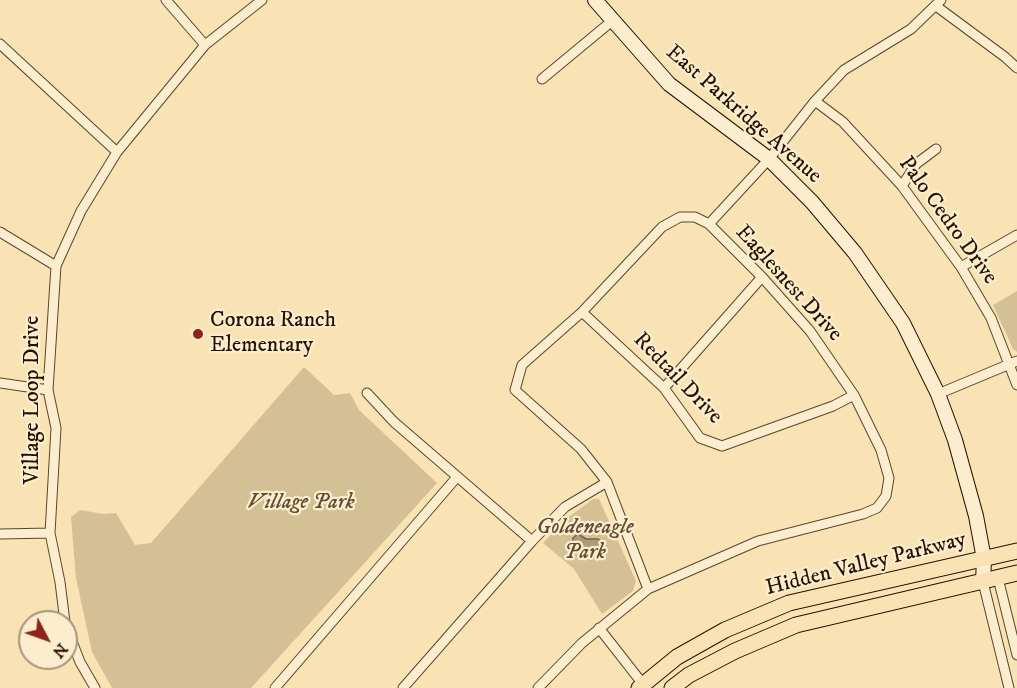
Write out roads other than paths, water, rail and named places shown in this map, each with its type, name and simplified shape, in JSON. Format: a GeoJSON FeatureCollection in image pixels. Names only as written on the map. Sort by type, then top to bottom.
{"type":"FeatureCollection","features":[{"type":"Feature","properties":{"kind":"main road","name":"East Parkridge Avenue"},"geometry":{"type":"LineString","coordinates":[[596,0],[669,84],[769,159],[812,202],[855,253],[903,323],[938,394],[955,440],[973,504],[984,559],[983,582]]}},
{"type":"Feature","properties":{"kind":"main road","name":"Hidden Valley Parkway"},"geometry":{"type":"LineString","coordinates":[[642,687],[687,651],[725,630],[789,603],[1017,551]]}},
{"type":"Feature","properties":{"kind":"main road","name":"East Parkridge Avenue"},"geometry":{"type":"LineString","coordinates":[[984,559],[998,578]]}},
{"type":"Feature","properties":{"kind":"main road","name":"Hidden Valley Parkway"},"geometry":{"type":"LineString","coordinates":[[672,688],[689,675],[735,651],[796,625],[1017,573]]}},
{"type":"Feature","properties":{"kind":"street"},"geometry":{"type":"LineString","coordinates":[[166,0],[205,45]]}},
{"type":"Feature","properties":{"kind":"street","name":"Village Loop Drive"},"geometry":{"type":"LineString","coordinates":[[63,610],[50,533],[56,428],[48,390],[56,266],[81,211],[117,152],[205,45],[262,0]]}},
{"type":"Feature","properties":{"kind":"street"},"geometry":{"type":"LineString","coordinates":[[709,224],[769,159],[815,100],[844,70],[911,29],[939,3],[1017,68]]}},
{"type":"Feature","properties":{"kind":"street"},"geometry":{"type":"LineString","coordinates":[[542,79],[612,21]]}},
{"type":"Feature","properties":{"kind":"street"},"geometry":{"type":"LineString","coordinates":[[0,44],[117,152]]}},
{"type":"Feature","properties":{"kind":"street","name":"Palo Cedro Drive"},"geometry":{"type":"LineString","coordinates":[[815,100],[843,122],[902,186],[961,267],[991,318],[1013,363],[1017,386]]}},
{"type":"Feature","properties":{"kind":"street"},"geometry":{"type":"LineString","coordinates":[[902,186],[916,164],[936,149]]}},
{"type":"Feature","properties":{"kind":"street","name":"Eaglesnest Drive"},"geometry":{"type":"LineString","coordinates":[[582,312],[662,227],[680,217],[695,217],[709,224],[762,277],[810,331],[854,395],[881,450],[889,478],[886,496],[877,508],[863,514],[758,541],[648,589]]}},
{"type":"Feature","properties":{"kind":"street"},"geometry":{"type":"LineString","coordinates":[[0,232],[56,266]]}},
{"type":"Feature","properties":{"kind":"street"},"geometry":{"type":"LineString","coordinates":[[961,267],[1017,235]]}},
{"type":"Feature","properties":{"kind":"street"},"geometry":{"type":"LineString","coordinates":[[664,388],[762,277]]}},
{"type":"Feature","properties":{"kind":"street"},"geometry":{"type":"LineString","coordinates":[[538,688],[582,643],[648,589],[607,482],[581,449],[515,390],[522,365],[582,312]]}},
{"type":"Feature","properties":{"kind":"street","name":"Redtail Drive"},"geometry":{"type":"LineString","coordinates":[[582,312],[664,388],[700,438],[722,446],[833,406],[854,395]]}},
{"type":"Feature","properties":{"kind":"street"},"geometry":{"type":"LineString","coordinates":[[938,394],[1013,363]]}},
{"type":"Feature","properties":{"kind":"street"},"geometry":{"type":"LineString","coordinates":[[0,383],[48,390]]}},
{"type":"Feature","properties":{"kind":"street"},"geometry":{"type":"LineString","coordinates":[[367,393],[394,422],[532,541]]}},
{"type":"Feature","properties":{"kind":"street"},"geometry":{"type":"LineString","coordinates":[[275,688],[457,477]]}},
{"type":"Feature","properties":{"kind":"street"},"geometry":{"type":"LineString","coordinates":[[403,688],[532,541],[565,507],[607,482]]}},
{"type":"Feature","properties":{"kind":"street"},"geometry":{"type":"LineString","coordinates":[[0,534],[50,533]]}},
{"type":"Feature","properties":{"kind":"street"},"geometry":{"type":"LineString","coordinates":[[998,578],[1017,655]]}},
{"type":"Feature","properties":{"kind":"street"},"geometry":{"type":"LineString","coordinates":[[983,582],[1009,688]]}},
{"type":"Feature","properties":{"kind":"street"},"geometry":{"type":"LineString","coordinates":[[599,628],[642,687]]}},
{"type":"Feature","properties":{"kind":"street","name":"Village Loop Drive"},"geometry":{"type":"LineString","coordinates":[[78,657],[95,688]]}},
{"type":"Feature","properties":{"kind":"place","name":"Corona Ranch Elementary"},"geometry":{"type":"Point","coordinates":[198,334]}},
{"type":"Feature","properties":{"kind":"park label","name":"Village Park"},"geometry":{"type":"Point","coordinates":[301,503]}},
{"type":"Feature","properties":{"kind":"park label","name":"Goldeneagle Park"},"geometry":{"type":"Point","coordinates":[585,540]}}]}
